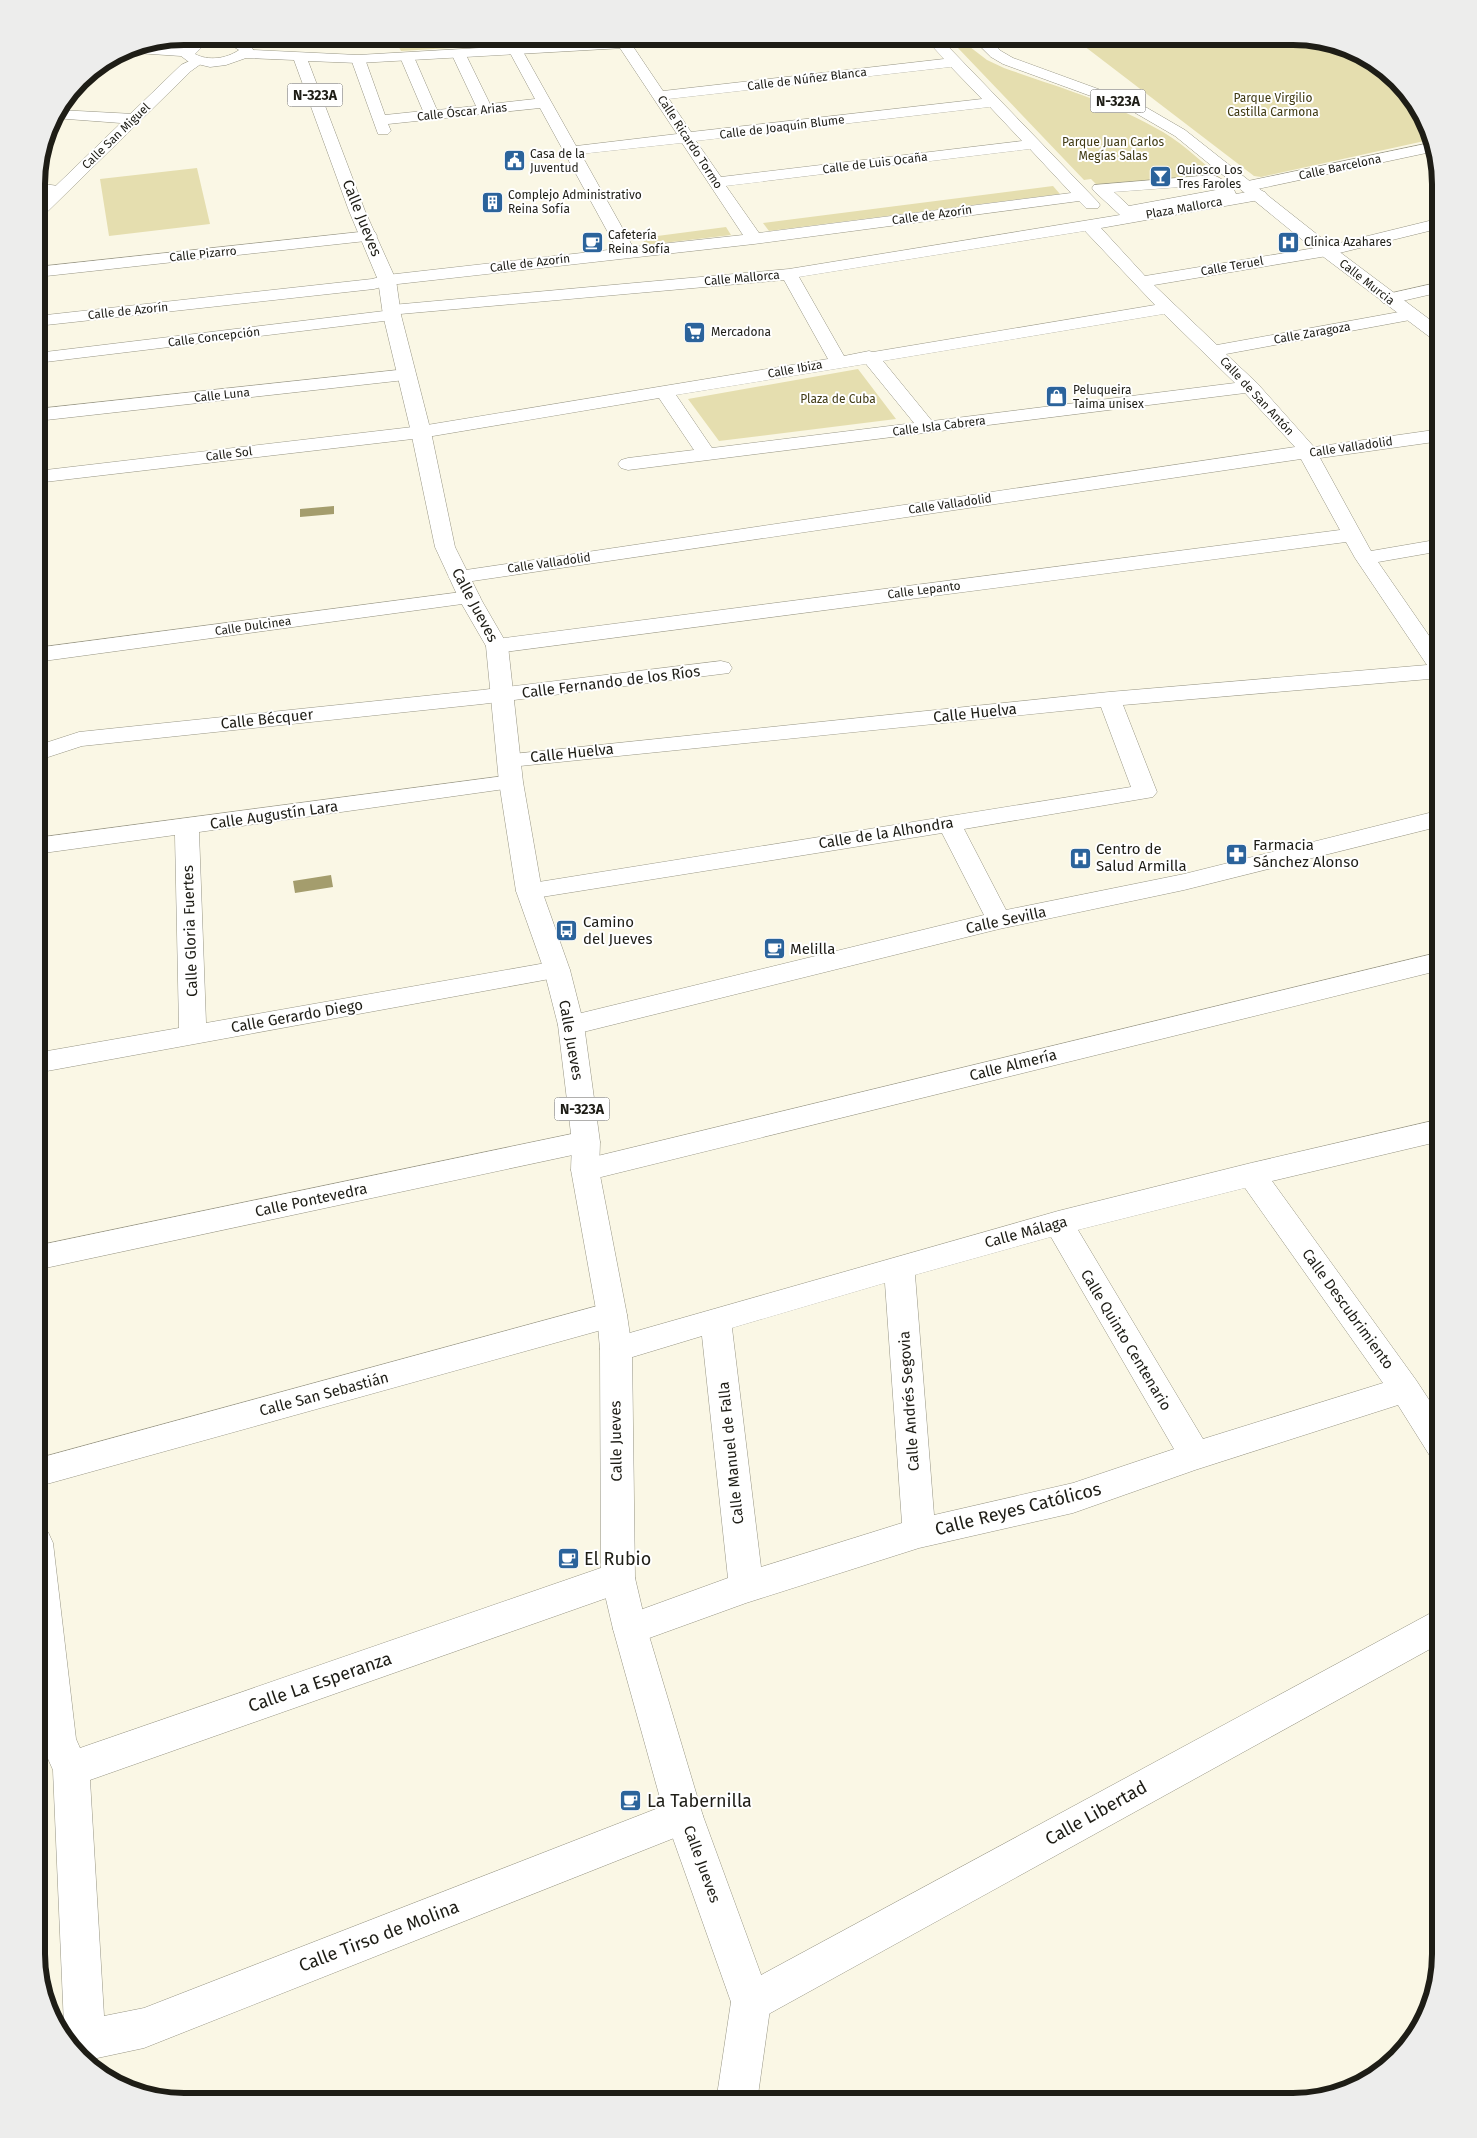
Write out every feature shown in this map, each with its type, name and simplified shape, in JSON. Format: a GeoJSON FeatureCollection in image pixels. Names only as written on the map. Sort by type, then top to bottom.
{"type":"FeatureCollection","features":[{"type":"Feature","properties":{"kind":"street"},"geometry":{"type":"LineString","coordinates":[[148,50],[194,52],[210,45]]}},
{"type":"Feature","properties":{"kind":"street"},"geometry":{"type":"LineString","coordinates":[[242,45],[246,47],[244,54]]}},
{"type":"Feature","properties":{"kind":"street"},"geometry":{"type":"LineString","coordinates":[[170,46],[226,61],[244,54],[300,58],[358,59],[625,45]]}},
{"type":"Feature","properties":{"kind":"street","name":"Calle Ricardo Tormo"},"geometry":{"type":"LineString","coordinates":[[625,45],[754,239]]}},
{"type":"Feature","properties":{"kind":"street"},"geometry":{"type":"LineString","coordinates":[[939,45],[1108,221]]}},
{"type":"Feature","properties":{"kind":"street","name":"N-323A"},"geometry":{"type":"LineString","coordinates":[[987,45],[996,54],[1008,61],[1109,97],[1159,120],[1180,133],[1254,190]]}},
{"type":"Feature","properties":{"kind":"street"},"geometry":{"type":"LineString","coordinates":[[516,51],[627,252]]}},
{"type":"Feature","properties":{"kind":"street","name":"Calle San Miguel"},"geometry":{"type":"LineString","coordinates":[[45,204],[186,68],[194,52]]}},
{"type":"Feature","properties":{"kind":"street"},"geometry":{"type":"LineString","coordinates":[[459,55],[485,110]]}},
{"type":"Feature","properties":{"kind":"street"},"geometry":{"type":"LineString","coordinates":[[407,57],[432,115]]}},
{"type":"Feature","properties":{"kind":"street","name":"Calle Jueves"},"geometry":{"type":"LineString","coordinates":[[300,58],[357,211],[387,280],[392,312],[421,432],[445,547],[464,587],[497,646],[500,695],[528,891],[557,970],[571,1025],[585,1156],[612,1315],[616,1349],[618,1578],[630,1629],[684,1816],[751,2002],[737,2093]]}},
{"type":"Feature","properties":{"kind":"street","name":"Calle Óscar Arias"},"geometry":{"type":"LineString","coordinates":[[358,59],[381,126],[432,115],[544,103]]}},
{"type":"Feature","properties":{"kind":"street","name":"Calle de Núñez Blanca"},"geometry":{"type":"LineString","coordinates":[[660,96],[955,62]]}},
{"type":"Feature","properties":{"kind":"street","name":"Calle de Joaquín Blume"},"geometry":{"type":"LineString","coordinates":[[571,151],[992,102]]}},
{"type":"Feature","properties":{"kind":"street"},"geometry":{"type":"LineString","coordinates":[[64,114],[134,119]]}},
{"type":"Feature","properties":{"kind":"street","name":"Calle de Luis Ocaña"},"geometry":{"type":"LineString","coordinates":[[717,182],[1033,144]]}},
{"type":"Feature","properties":{"kind":"street","name":"Calle Barcelona"},"geometry":{"type":"LineString","coordinates":[[1254,190],[1427,148]]}},
{"type":"Feature","properties":{"kind":"street","name":"Plaza Mallorca"},"geometry":{"type":"LineString","coordinates":[[1212,180],[1229,193],[1125,211],[1100,188],[1212,180]]}},
{"type":"Feature","properties":{"kind":"street"},"geometry":{"type":"LineString","coordinates":[[45,189],[59,190]]}},
{"type":"Feature","properties":{"kind":"street","name":"Plaza Mallorca"},"geometry":{"type":"LineString","coordinates":[[1088,225],[1254,190]]}},
{"type":"Feature","properties":{"kind":"street","name":"Calle Murcia"},"geometry":{"type":"LineString","coordinates":[[1254,190],[1327,251],[1432,331]]}},
{"type":"Feature","properties":{"kind":"street","name":"Calle de Azorín"},"geometry":{"type":"LineString","coordinates":[[45,321],[374,284],[387,280],[627,252],[754,239],[1083,196]]}},
{"type":"Feature","properties":{"kind":"street","name":"Calle Mallorca"},"geometry":{"type":"LineString","coordinates":[[392,312],[789,274],[1088,225]]}},
{"type":"Feature","properties":{"kind":"street","name":"Calle de San Antón"},"geometry":{"type":"LineString","coordinates":[[1088,225],[1141,282],[1250,387],[1308,454],[1365,558],[1432,657]]}},
{"type":"Feature","properties":{"kind":"street","name":"Calle Teruel"},"geometry":{"type":"LineString","coordinates":[[1141,282],[1327,251],[1432,225]]}},
{"type":"Feature","properties":{"kind":"street","name":"Calle Pizarro"},"geometry":{"type":"LineString","coordinates":[[45,271],[368,236]]}},
{"type":"Feature","properties":{"kind":"street"},"geometry":{"type":"LineString","coordinates":[[789,274],[838,362]]}},
{"type":"Feature","properties":{"kind":"street"},"geometry":{"type":"LineString","coordinates":[[1389,299],[1432,289]]}},
{"type":"Feature","properties":{"kind":"street","name":"Calle Ibiza"},"geometry":{"type":"LineString","coordinates":[[421,432],[869,356],[1168,308]]}},
{"type":"Feature","properties":{"kind":"street","name":"Calle Concepción"},"geometry":{"type":"LineString","coordinates":[[45,357],[392,312]]}},
{"type":"Feature","properties":{"kind":"street","name":"Calle Zaragoza"},"geometry":{"type":"LineString","coordinates":[[1214,351],[1410,316]]}},
{"type":"Feature","properties":{"kind":"street"},"geometry":{"type":"LineString","coordinates":[[869,356],[927,427]]}},
{"type":"Feature","properties":{"kind":"street","name":"Calle Luna"},"geometry":{"type":"LineString","coordinates":[[45,414],[407,375]]}},
{"type":"Feature","properties":{"kind":"street","name":"Calle Isla Cabrera"},"geometry":{"type":"LineString","coordinates":[[628,464],[1250,387]]}},
{"type":"Feature","properties":{"kind":"street"},"geometry":{"type":"LineString","coordinates":[[664,392],[707,454]]}},
{"type":"Feature","properties":{"kind":"street","name":"Calle Sol"},"geometry":{"type":"LineString","coordinates":[[45,476],[421,432]]}},
{"type":"Feature","properties":{"kind":"street","name":"Calle Valladolid"},"geometry":{"type":"LineString","coordinates":[[464,587],[1296,453],[1308,454],[1432,436]]}},
{"type":"Feature","properties":{"kind":"street","name":"Calle Lepanto"},"geometry":{"type":"LineString","coordinates":[[497,646],[1352,535]]}},
{"type":"Feature","properties":{"kind":"street"},"geometry":{"type":"LineString","coordinates":[[1365,558],[1432,547]]}},
{"type":"Feature","properties":{"kind":"street","name":"Calle Dulcinea"},"geometry":{"type":"LineString","coordinates":[[45,654],[464,587]]}},
{"type":"Feature","properties":{"kind":"street","name":"Calle Fernando de los Ríos"},"geometry":{"type":"LineString","coordinates":[[500,695],[720,668]]}},
{"type":"Feature","properties":{"kind":"street","name":"Calle Huelva"},"geometry":{"type":"LineString","coordinates":[[510,771],[1109,699],[1432,671]]}},
{"type":"Feature","properties":{"kind":"street","name":"Calle Bécquer"},"geometry":{"type":"LineString","coordinates":[[45,751],[79,739],[500,695]]}},
{"type":"Feature","properties":{"kind":"street","name":"Calle de la Alhondra"},"geometry":{"type":"LineString","coordinates":[[528,891],[1145,792],[1109,699]]}},
{"type":"Feature","properties":{"kind":"street","name":"Calle Augustín Lara"},"geometry":{"type":"LineString","coordinates":[[45,845],[187,826],[510,771]]}},
{"type":"Feature","properties":{"kind":"street","name":"Calle Sevilla"},"geometry":{"type":"LineString","coordinates":[[571,1025],[998,920],[1184,882],[1432,820]]}},
{"type":"Feature","properties":{"kind":"street"},"geometry":{"type":"LineString","coordinates":[[948,823],[998,920]]}},
{"type":"Feature","properties":{"kind":"street","name":"Calle Gloria Fuertes"},"geometry":{"type":"LineString","coordinates":[[187,826],[193,1035]]}},
{"type":"Feature","properties":{"kind":"street","name":"Calle Almería"},"geometry":{"type":"LineString","coordinates":[[585,1156],[1432,963]]}},
{"type":"Feature","properties":{"kind":"street","name":"Calle Gerardo Diego"},"geometry":{"type":"LineString","coordinates":[[45,1061],[557,970]]}},
{"type":"Feature","properties":{"kind":"street","name":"Calle Málaga"},"geometry":{"type":"LineString","coordinates":[[616,1349],[1058,1224],[1251,1174],[1340,1155],[1432,1132]]}},
{"type":"Feature","properties":{"kind":"street","name":"Calle Pontevedra"},"geometry":{"type":"LineString","coordinates":[[45,1256],[585,1156]]}},
{"type":"Feature","properties":{"kind":"street","name":"Calle Descubrimiento"},"geometry":{"type":"LineString","coordinates":[[1251,1174],[1405,1389],[1432,1432]]}},
{"type":"Feature","properties":{"kind":"street","name":"Calle Quinto Centenario"},"geometry":{"type":"LineString","coordinates":[[1058,1224],[1195,1456]]}},
{"type":"Feature","properties":{"kind":"street","name":"Calle Andrés Segovia"},"geometry":{"type":"LineString","coordinates":[[899,1268],[919,1533]]}},
{"type":"Feature","properties":{"kind":"street","name":"Calle San Sebastián"},"geometry":{"type":"LineString","coordinates":[[45,1470],[612,1315]]}},
{"type":"Feature","properties":{"kind":"street","name":"Calle Manuel de Falla"},"geometry":{"type":"LineString","coordinates":[[716,1320],[746,1587]]}},
{"type":"Feature","properties":{"kind":"street","name":"Calle Reyes Católicos"},"geometry":{"type":"LineString","coordinates":[[630,1629],[746,1587],[919,1533],[1073,1498],[1195,1456],[1405,1389]]}},
{"type":"Feature","properties":{"kind":"street","name":"Calle La Esperanza"},"geometry":{"type":"LineString","coordinates":[[55,1751],[618,1578]]}},
{"type":"Feature","properties":{"kind":"street","name":"Calle Libertad"},"geometry":{"type":"LineString","coordinates":[[751,2002],[1432,1630]]}},
{"type":"Feature","properties":{"kind":"street"},"geometry":{"type":"LineString","coordinates":[[45,1642],[78,2041]]}},
{"type":"Feature","properties":{"kind":"street","name":"Calle Tirso de Molina"},"geometry":{"type":"LineString","coordinates":[[78,2041],[144,2028],[684,1816]]}},
{"type":"Feature","properties":{"kind":"green space"},"geometry":{"type":"Polygon","coordinates":[[[398,45],[498,45],[401,51],[398,45]]]}},
{"type":"Feature","properties":{"kind":"green space","name":"Parque Virgilio Castilla Carmona"},"geometry":{"type":"Polygon","coordinates":[[[1083,45],[1302,45],[1338,52],[1355,59],[1385,79],[1403,99],[1413,114],[1425,141],[1261,177],[1254,176],[1083,45]]]}},
{"type":"Feature","properties":{"kind":"green space","name":"Parque Juan Carlos Megías Salas"},"geometry":{"type":"Polygon","coordinates":[[[970,47],[987,60],[1004,68],[1125,112],[1163,132],[1179,143],[1223,180],[1100,188],[1091,179],[1084,180],[958,48],[970,47]]]}},
{"type":"Feature","properties":{"kind":"green space"},"geometry":{"type":"Polygon","coordinates":[[[197,168],[210,224],[109,236],[100,179],[197,168]]]}},
{"type":"Feature","properties":{"kind":"green space"},"geometry":{"type":"Polygon","coordinates":[[[1053,186],[1060,194],[769,231],[763,223],[1053,186]]]}},
{"type":"Feature","properties":{"kind":"green space"},"geometry":{"type":"Polygon","coordinates":[[[726,227],[731,235],[646,245],[642,238],[726,227]]]}},
{"type":"Feature","properties":{"kind":"green space","name":"Plaza de Cuba"},"geometry":{"type":"Polygon","coordinates":[[[858,369],[896,419],[719,441],[688,399],[858,369]]]}},
{"type":"Feature","properties":{"kind":"shaded area"},"geometry":{"type":"Polygon","coordinates":[[[334,506],[334,514],[300,517],[300,509],[334,506]]]}},
{"type":"Feature","properties":{"kind":"shaded area"},"geometry":{"type":"Polygon","coordinates":[[[331,875],[333,887],[295,893],[293,881],[331,875]]]}},
{"type":"Feature","properties":{"kind":"place","name":"Casa de la Juventud"},"geometry":{"type":"Point","coordinates":[514,161]}},
{"type":"Feature","properties":{"kind":"place","name":"Quiosco Los Tres Faroles"},"geometry":{"type":"Point","coordinates":[1161,177]}},
{"type":"Feature","properties":{"kind":"place","name":"Complejo Administrativo Reina Sofía"},"geometry":{"type":"Point","coordinates":[492,202]}},
{"type":"Feature","properties":{"kind":"place","name":"Cafetería Reina Sofía"},"geometry":{"type":"Point","coordinates":[592,242]}},
{"type":"Feature","properties":{"kind":"place","name":"Clínica Azahares"},"geometry":{"type":"Point","coordinates":[1288,242]}},
{"type":"Feature","properties":{"kind":"place","name":"Mercadona"},"geometry":{"type":"Point","coordinates":[695,332]}},
{"type":"Feature","properties":{"kind":"place","name":"Peluqueira Taima unisex"},"geometry":{"type":"Point","coordinates":[1057,397]}},
{"type":"Feature","properties":{"kind":"place","name":"Farmacia Sánchez Alonso"},"geometry":{"type":"Point","coordinates":[1237,854]}},
{"type":"Feature","properties":{"kind":"place","name":"Centro de Salud Armilla"},"geometry":{"type":"Point","coordinates":[1080,858]}},
{"type":"Feature","properties":{"kind":"place","name":"Camino del Jueves"},"geometry":{"type":"Point","coordinates":[567,931]}},
{"type":"Feature","properties":{"kind":"place","name":"Melilla"},"geometry":{"type":"Point","coordinates":[774,949]}},
{"type":"Feature","properties":{"kind":"place","name":"El Rubio"},"geometry":{"type":"Point","coordinates":[568,1559]}},
{"type":"Feature","properties":{"kind":"place","name":"La Tabernilla"},"geometry":{"type":"Point","coordinates":[631,1801]}}]}
